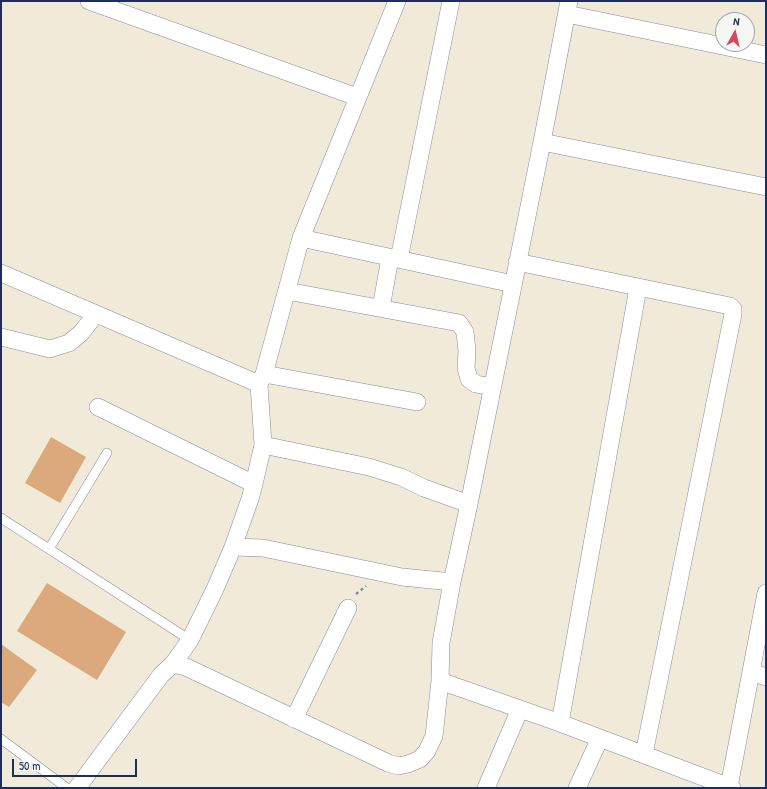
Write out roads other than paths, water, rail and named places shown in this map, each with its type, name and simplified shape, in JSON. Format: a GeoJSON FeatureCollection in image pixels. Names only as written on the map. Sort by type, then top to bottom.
{"type":"FeatureCollection","features":[{"type":"Feature","properties":{"kind":"street"},"geometry":{"type":"LineString","coordinates":[[89,1],[357,97]]}},
{"type":"Feature","properties":{"kind":"street"},"geometry":{"type":"LineString","coordinates":[[381,308],[394,258],[451,1]]}},
{"type":"Feature","properties":{"kind":"street"},"geometry":{"type":"LineString","coordinates":[[77,788],[161,675],[173,664],[190,640],[216,589],[233,547],[254,484],[263,445],[262,379],[301,238],[395,2]]}},
{"type":"Feature","properties":{"kind":"street"},"geometry":{"type":"LineString","coordinates":[[173,664],[186,667],[388,763],[398,766],[420,759],[427,751],[434,736],[440,681],[441,643],[452,582],[469,504],[568,8],[766,54]]}},
{"type":"Feature","properties":{"kind":"street"},"geometry":{"type":"LineString","coordinates":[[542,142],[766,187]]}},
{"type":"Feature","properties":{"kind":"street"},"geometry":{"type":"LineString","coordinates":[[301,238],[513,284]]}},
{"type":"Feature","properties":{"kind":"street"},"geometry":{"type":"LineString","coordinates":[[517,262],[730,306],[733,309],[644,754]]}},
{"type":"Feature","properties":{"kind":"street"},"geometry":{"type":"LineString","coordinates":[[1,273],[96,314],[262,379],[417,402]]}},
{"type":"Feature","properties":{"kind":"street"},"geometry":{"type":"LineString","coordinates":[[560,723],[638,288]]}},
{"type":"Feature","properties":{"kind":"street"},"geometry":{"type":"LineString","coordinates":[[287,291],[458,323],[465,332],[467,351],[466,368],[469,379],[476,384],[492,387]]}},
{"type":"Feature","properties":{"kind":"street"},"geometry":{"type":"LineString","coordinates":[[1,337],[50,349],[69,343],[82,333],[96,314]]}},
{"type":"Feature","properties":{"kind":"street"},"geometry":{"type":"LineString","coordinates":[[98,407],[254,484]]}},
{"type":"Feature","properties":{"kind":"street"},"geometry":{"type":"LineString","coordinates":[[263,445],[369,467],[401,477],[424,488],[469,504]]}},
{"type":"Feature","properties":{"kind":"street"},"geometry":{"type":"LineString","coordinates":[[233,547],[263,548],[402,577],[452,582]]}},
{"type":"Feature","properties":{"kind":"street"},"geometry":{"type":"LineString","coordinates":[[440,681],[560,723],[730,787],[758,674],[766,593]]}},
{"type":"Feature","properties":{"kind":"street"},"geometry":{"type":"LineString","coordinates":[[294,718],[348,608]]}},
{"type":"Feature","properties":{"kind":"street"},"geometry":{"type":"LineString","coordinates":[[486,788],[520,709]]}},
{"type":"Feature","properties":{"kind":"street"},"geometry":{"type":"LineString","coordinates":[[577,788],[600,738]]}},
{"type":"Feature","properties":{"kind":"lane"},"geometry":{"type":"LineString","coordinates":[[49,549],[107,453]]}},
{"type":"Feature","properties":{"kind":"lane"},"geometry":{"type":"LineString","coordinates":[[1,518],[190,640]]}},
{"type":"Feature","properties":{"kind":"lane"},"geometry":{"type":"LineString","coordinates":[[1,739],[67,788]]}}]}
